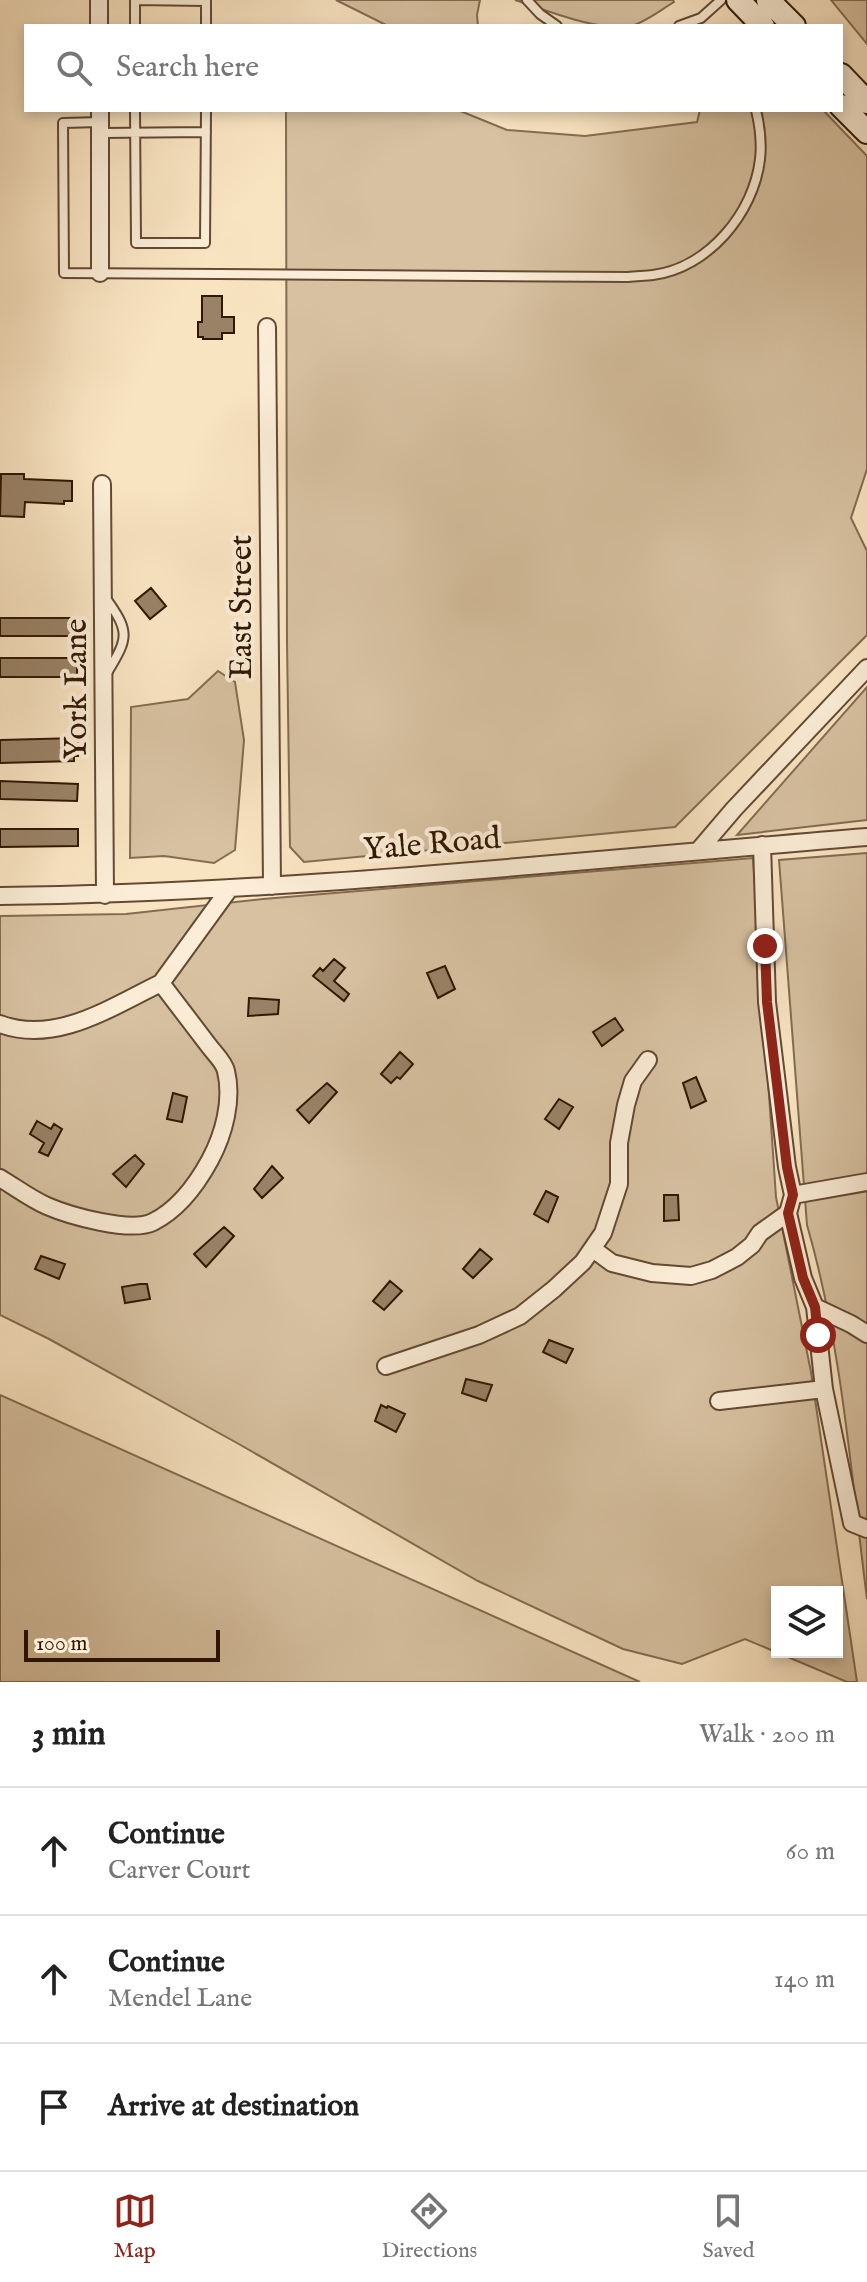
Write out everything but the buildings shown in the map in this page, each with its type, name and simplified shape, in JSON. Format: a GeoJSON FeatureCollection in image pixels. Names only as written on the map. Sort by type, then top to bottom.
{"type":"FeatureCollection","features":[{"type":"Feature","properties":{"kind":"street"},"geometry":{"type":"LineString","coordinates":[[99,0],[99,24]]}},
{"type":"Feature","properties":{"kind":"street"},"geometry":{"type":"LineString","coordinates":[[738,0],[761,24]]}},
{"type":"Feature","properties":{"kind":"street"},"geometry":{"type":"LineString","coordinates":[[768,0],[792,24]]}},
{"type":"Feature","properties":{"kind":"street"},"geometry":{"type":"LineString","coordinates":[[843,77],[867,102]]}},
{"type":"Feature","properties":{"kind":"street"},"geometry":{"type":"LineString","coordinates":[[843,108],[867,132]]}},
{"type":"Feature","properties":{"kind":"street"},"geometry":{"type":"LineString","coordinates":[[100,122],[100,273]]}},
{"type":"Feature","properties":{"kind":"street","name":"East Street"},"geometry":{"type":"LineString","coordinates":[[267,327],[272,886]]}},
{"type":"Feature","properties":{"kind":"street","name":"York Lane"},"geometry":{"type":"LineString","coordinates":[[102,484],[105,895]]}},
{"type":"Feature","properties":{"kind":"street"},"geometry":{"type":"LineString","coordinates":[[699,850],[867,668]]}},
{"type":"Feature","properties":{"kind":"street","name":"Yale Road"},"geometry":{"type":"LineString","coordinates":[[0,896],[105,895],[272,886],[867,837]]}},
{"type":"Feature","properties":{"kind":"street"},"geometry":{"type":"LineString","coordinates":[[762,845],[767,1002],[793,1195],[788,1213],[803,1278],[815,1307],[824,1389],[852,1523],[867,1529]]}},
{"type":"Feature","properties":{"kind":"street"},"geometry":{"type":"LineString","coordinates":[[0,1024],[12,1029],[46,1032],[68,1027],[161,983],[230,888]]}},
{"type":"Feature","properties":{"kind":"street"},"geometry":{"type":"LineString","coordinates":[[0,1178],[46,1206],[98,1221],[134,1227],[152,1222],[171,1210],[192,1189],[218,1146],[222,1132],[229,1089],[226,1068],[161,983]]}},
{"type":"Feature","properties":{"kind":"street"},"geometry":{"type":"LineString","coordinates":[[386,1366],[479,1335],[520,1316],[583,1262],[603,1233],[619,1184],[619,1143],[626,1105],[633,1081],[648,1060]]}},
{"type":"Feature","properties":{"kind":"street"},"geometry":{"type":"LineString","coordinates":[[793,1195],[867,1182]]}},
{"type":"Feature","properties":{"kind":"street"},"geometry":{"type":"LineString","coordinates":[[593,1249],[612,1263],[652,1273],[691,1276],[712,1270],[737,1257],[752,1245],[760,1233],[788,1213]]}},
{"type":"Feature","properties":{"kind":"street"},"geometry":{"type":"LineString","coordinates":[[815,1307],[867,1334]]}},
{"type":"Feature","properties":{"kind":"street"},"geometry":{"type":"LineString","coordinates":[[719,1401],[824,1389]]}},
{"type":"Feature","properties":{"kind":"lane"},"geometry":{"type":"LineString","coordinates":[[135,24],[135,0],[206,1],[206,24]]}},
{"type":"Feature","properties":{"kind":"lane"},"geometry":{"type":"LineString","coordinates":[[527,0],[554,24]]}},
{"type":"Feature","properties":{"kind":"lane"},"geometry":{"type":"LineString","coordinates":[[704,22],[721,0]]}},
{"type":"Feature","properties":{"kind":"lane"},"geometry":{"type":"LineString","coordinates":[[135,112],[136,243],[205,243],[206,112]]}},
{"type":"Feature","properties":{"kind":"lane"},"geometry":{"type":"LineString","coordinates":[[206,132],[135,133],[100,122],[63,123],[64,273],[656,275],[694,260],[714,246],[733,225],[756,182],[761,158],[756,112]]}},
{"type":"Feature","properties":{"kind":"shaded area"},"geometry":{"type":"Polygon","coordinates":[[[336,0],[480,0],[478,24],[384,24],[336,0]]]}},
{"type":"Feature","properties":{"kind":"shaded area"},"geometry":{"type":"Polygon","coordinates":[[[515,0],[674,2],[636,24],[594,24],[515,0]]]}},
{"type":"Feature","properties":{"kind":"shaded area"},"geometry":{"type":"Polygon","coordinates":[[[831,0],[867,0],[867,44],[831,0]]]}},
{"type":"Feature","properties":{"kind":"shaded area"},"geometry":{"type":"Polygon","coordinates":[[[286,112],[463,112],[507,130],[585,136],[697,122],[700,112],[825,112],[867,156],[867,469],[851,518],[867,551],[867,635],[675,827],[304,862],[290,847],[286,112]]]}},
{"type":"Feature","properties":{"kind":"shaded area"},"geometry":{"type":"Polygon","coordinates":[[[218,671],[235,682],[244,740],[235,850],[214,863],[164,856],[130,858],[131,707],[188,699],[218,671]]]}},
{"type":"Feature","properties":{"kind":"shaded area"},"geometry":{"type":"Polygon","coordinates":[[[867,687],[867,820],[737,835],[867,687]]]}},
{"type":"Feature","properties":{"kind":"shaded area"},"geometry":{"type":"Polygon","coordinates":[[[867,853],[867,1599],[837,1364],[807,1225],[779,860],[867,853]]]}},
{"type":"Feature","properties":{"kind":"shaded area"},"geometry":{"type":"Polygon","coordinates":[[[753,858],[776,1197],[811,1372],[843,1586],[771,1586],[771,1650],[745,1639],[682,1664],[623,1649],[478,1581],[237,1443],[0,1315],[0,916],[126,914],[263,899],[753,858]]]}},
{"type":"Feature","properties":{"kind":"shaded area"},"geometry":{"type":"Polygon","coordinates":[[[0,1395],[640,1682],[0,1682],[0,1395]]]}},
{"type":"Feature","properties":{"kind":"shaded area"},"geometry":{"type":"Polygon","coordinates":[[[843,1588],[857,1682],[847,1682],[790,1658],[843,1658],[843,1588]]]}},
{"type":"Feature","properties":{"kind":"route"},"geometry":{"type":"LineString","coordinates":[[765,946],[767,1002],[793,1195],[788,1213],[803,1278],[815,1307],[818,1335]]}}]}
